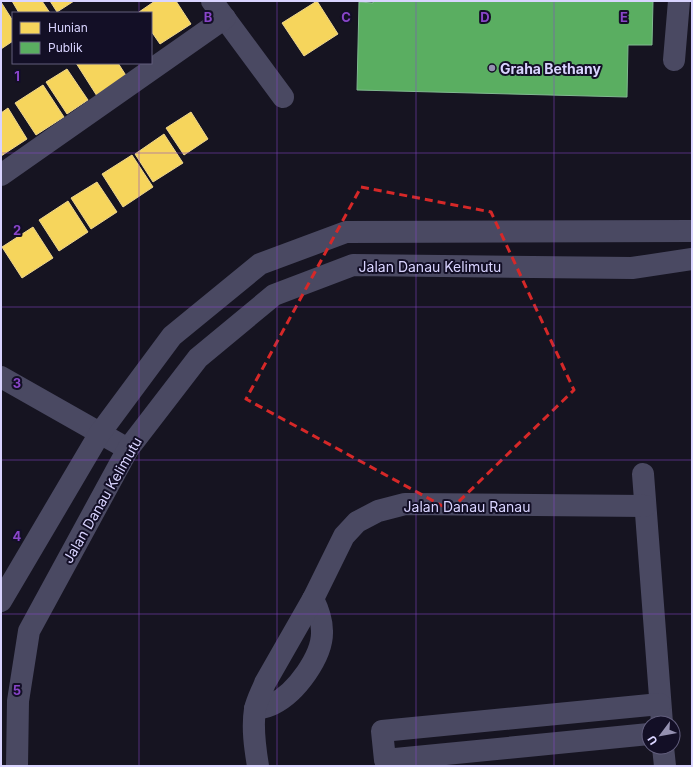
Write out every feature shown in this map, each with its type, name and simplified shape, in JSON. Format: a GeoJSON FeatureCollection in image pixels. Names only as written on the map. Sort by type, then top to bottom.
{"type":"FeatureCollection","features":[{"type":"Feature","properties":{"kind":"street"},"geometry":{"type":"LineString","coordinates":[[212,1],[283,97]]}},
{"type":"Feature","properties":{"kind":"street"},"geometry":{"type":"LineString","coordinates":[[674,60],[679,1]]}},
{"type":"Feature","properties":{"kind":"street"},"geometry":{"type":"LineString","coordinates":[[1,175],[225,18]]}},
{"type":"Feature","properties":{"kind":"street"},"geometry":{"type":"LineString","coordinates":[[1,601],[100,433],[172,336],[260,264],[346,232],[692,231]]}},
{"type":"Feature","properties":{"kind":"street","name":"Jalan Danau Kelimutu"},"geometry":{"type":"LineString","coordinates":[[17,766],[18,701],[29,631],[128,449],[198,358],[274,295],[353,265],[632,268],[692,259]]}},
{"type":"Feature","properties":{"kind":"street"},"geometry":{"type":"LineString","coordinates":[[1,377],[128,449]]}},
{"type":"Feature","properties":{"kind":"street"},"geometry":{"type":"LineString","coordinates":[[641,735],[385,760],[382,732],[661,713],[643,474]]}},
{"type":"Feature","properties":{"kind":"street","name":"Jalan Danau Ranau"},"geometry":{"type":"LineString","coordinates":[[258,766],[255,735],[255,709],[266,683],[313,599],[344,536],[357,522],[378,511],[406,504],[645,506]]}},
{"type":"Feature","properties":{"kind":"street"},"geometry":{"type":"LineString","coordinates":[[255,709],[273,704],[298,684],[320,648],[320,614],[313,599]]}},
{"type":"Feature","properties":{"kind":"street"},"geometry":{"type":"LineString","coordinates":[[664,755],[665,766]]}},
{"type":"Feature","properties":{"kind":"highlighted area"},"geometry":{"type":"Polygon","coordinates":[[[361,187],[491,212],[574,390],[450,510],[246,399],[361,187]]]}},
{"type":"Feature","properties":{"kind":"building: Hunian"},"geometry":{"type":"Polygon","coordinates":[[[12,1],[42,1],[49,12],[18,12],[12,1]]]}},
{"type":"Feature","properties":{"kind":"building: Hunian"},"geometry":{"type":"Polygon","coordinates":[[[50,1],[74,1],[57,12],[50,1]]]}},
{"type":"Feature","properties":{"kind":"building: Hunian"},"geometry":{"type":"Polygon","coordinates":[[[155,1],[176,1],[191,24],[160,44],[152,32],[152,12],[139,12],[155,1]]]}},
{"type":"Feature","properties":{"kind":"building: Hunian"},"geometry":{"type":"Polygon","coordinates":[[[317,1],[338,34],[304,56],[282,23],[317,1]]]}},
{"type":"Feature","properties":{"kind":"building: Hunian"},"geometry":{"type":"Polygon","coordinates":[[[1,2],[12,19],[12,42],[1,49],[1,2]]]}},
{"type":"Feature","properties":{"kind":"building: Hunian"},"geometry":{"type":"Polygon","coordinates":[[[77,64],[119,64],[127,77],[97,96],[77,64]]]}},
{"type":"Feature","properties":{"kind":"building: Hunian"},"geometry":{"type":"Polygon","coordinates":[[[67,69],[88,100],[67,114],[46,82],[67,69]]]}},
{"type":"Feature","properties":{"kind":"building: Hunian"},"geometry":{"type":"Polygon","coordinates":[[[43,85],[64,117],[36,135],[15,103],[43,85]]]}},
{"type":"Feature","properties":{"kind":"building: Hunian"},"geometry":{"type":"Polygon","coordinates":[[[8,108],[27,139],[1,156],[1,113],[8,108]]]}},
{"type":"Feature","properties":{"kind":"building: Hunian"},"geometry":{"type":"Polygon","coordinates":[[[191,112],[208,139],[184,155],[166,128],[191,112]]]}},
{"type":"Feature","properties":{"kind":"building: Hunian"},"geometry":{"type":"Polygon","coordinates":[[[164,134],[183,163],[153,182],[135,154],[164,134]]]}},
{"type":"Feature","properties":{"kind":"building: Hunian"},"geometry":{"type":"Polygon","coordinates":[[[132,155],[153,187],[123,207],[102,174],[132,155]]]}},
{"type":"Feature","properties":{"kind":"building: Hunian"},"geometry":{"type":"Polygon","coordinates":[[[97,182],[117,212],[91,229],[71,198],[97,182]]]}},
{"type":"Feature","properties":{"kind":"building: Hunian"},"geometry":{"type":"Polygon","coordinates":[[[68,201],[88,232],[59,251],[39,220],[68,201]]]}},
{"type":"Feature","properties":{"kind":"building: Hunian"},"geometry":{"type":"Polygon","coordinates":[[[33,227],[53,258],[22,278],[2,247],[33,227]]]}},
{"type":"Feature","properties":{"kind":"building: Publik","name":"Graha Bethany"},"geometry":{"type":"Polygon","coordinates":[[[373,1],[653,1],[652,45],[628,45],[627,97],[357,90],[359,2],[373,3],[373,1]]]}},
{"type":"Feature","properties":{"kind":"place","name":"Graha Bethany"},"geometry":{"type":"Point","coordinates":[492,68]}}]}
